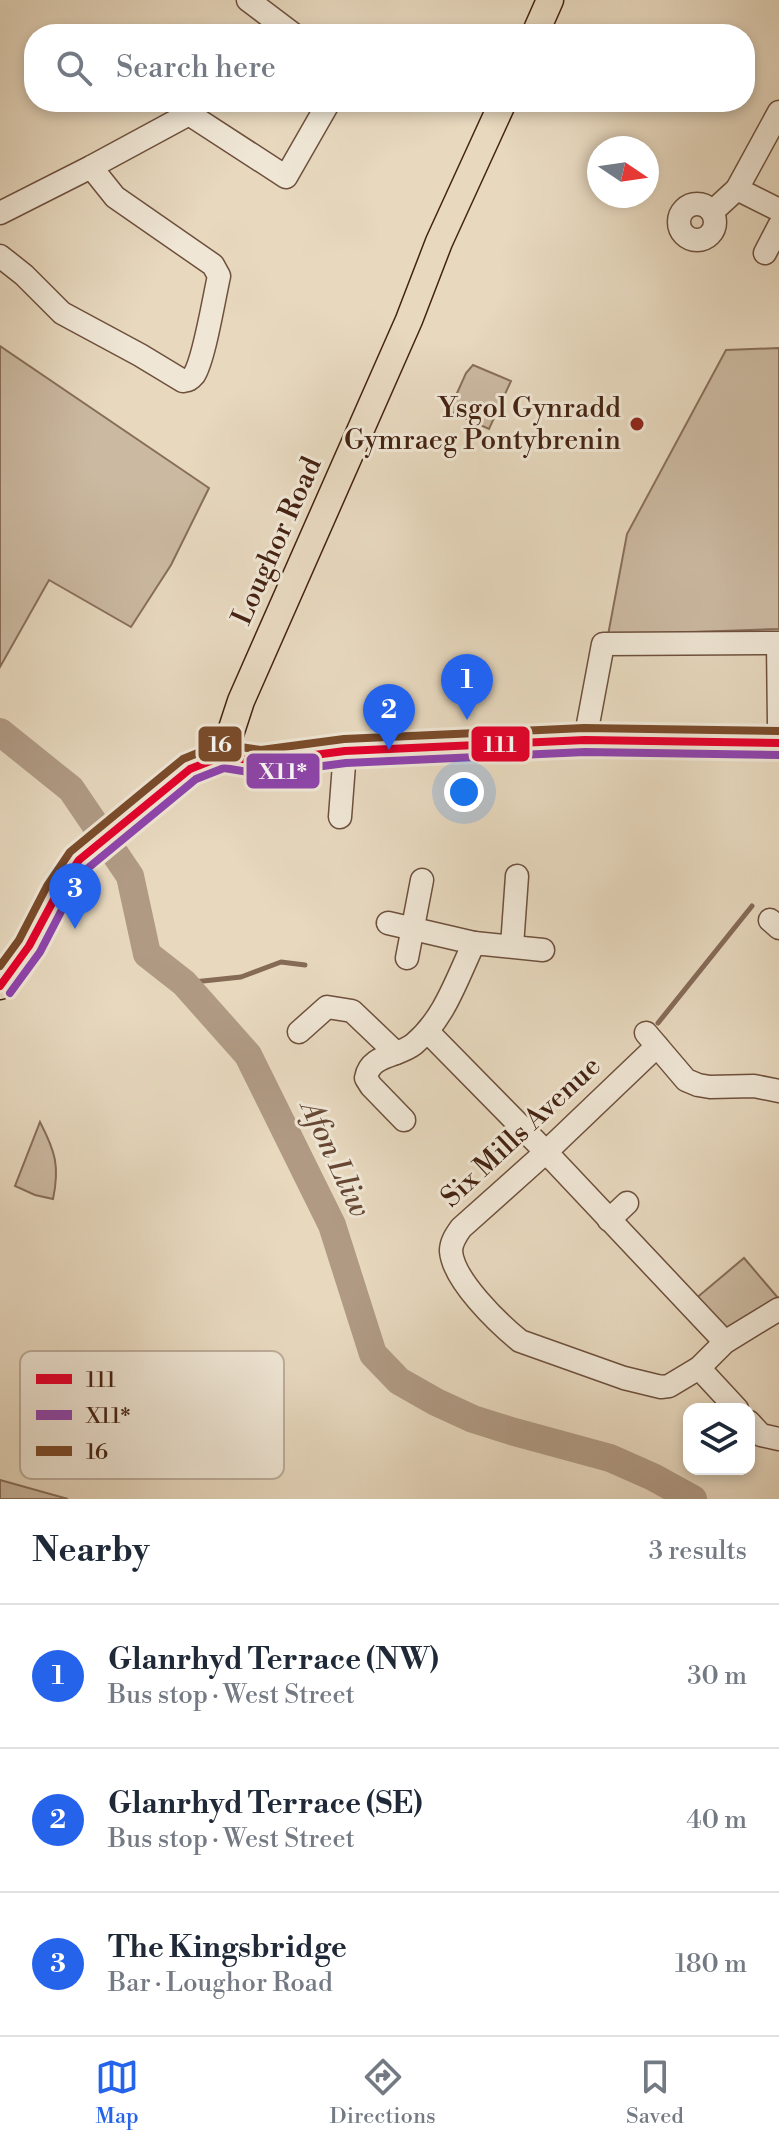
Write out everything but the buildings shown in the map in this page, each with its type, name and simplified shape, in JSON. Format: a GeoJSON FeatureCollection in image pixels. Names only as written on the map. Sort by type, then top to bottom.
{"type":"FeatureCollection","features":[{"type":"Feature","properties":{"kind":"main road"},"geometry":{"type":"LineString","coordinates":[[539,24],[550,0]]}},
{"type":"Feature","properties":{"kind":"main road","name":"Loughor Road"},"geometry":{"type":"LineString","coordinates":[[223,756],[241,701],[498,112]]}},
{"type":"Feature","properties":{"kind":"main road"},"geometry":{"type":"LineString","coordinates":[[0,986],[29,946],[79,860],[190,769],[223,756],[261,762],[345,751],[585,740],[779,743]]}},
{"type":"Feature","properties":{"kind":"street"},"geometry":{"type":"LineString","coordinates":[[260,4],[282,24]]}},
{"type":"Feature","properties":{"kind":"street"},"geometry":{"type":"LineString","coordinates":[[0,213],[189,114],[286,177],[323,112]]}},
{"type":"Feature","properties":{"kind":"street"},"geometry":{"type":"LineString","coordinates":[[712,212],[737,189],[779,112]]}},
{"type":"Feature","properties":{"kind":"street"},"geometry":{"type":"LineString","coordinates":[[0,256],[62,313],[183,381],[194,375],[219,276],[213,265],[115,197],[91,167]]}},
{"type":"Feature","properties":{"kind":"street"},"geometry":{"type":"LineString","coordinates":[[737,189],[779,210]]}},
{"type":"Feature","properties":{"kind":"street"},"geometry":{"type":"LineString","coordinates":[[765,253],[779,226]]}},
{"type":"Feature","properties":{"kind":"street"},"geometry":{"type":"LineString","coordinates":[[585,740],[603,644],[778,643],[779,725]]}},
{"type":"Feature","properties":{"kind":"street"},"geometry":{"type":"LineString","coordinates":[[340,817],[345,751]]}},
{"type":"Feature","properties":{"kind":"street"},"geometry":{"type":"LineString","coordinates":[[512,946],[517,876]]}},
{"type":"Feature","properties":{"kind":"street"},"geometry":{"type":"LineString","coordinates":[[407,958],[422,880]]}},
{"type":"Feature","properties":{"kind":"street"},"geometry":{"type":"LineString","coordinates":[[388,923],[474,943],[543,950]]}},
{"type":"Feature","properties":{"kind":"street"},"geometry":{"type":"LineString","coordinates":[[404,1120],[371,1086],[366,1078],[368,1071],[376,1060],[410,1047],[428,1032],[443,1009],[474,943]]}},
{"type":"Feature","properties":{"kind":"street"},"geometry":{"type":"LineString","coordinates":[[299,1032],[327,1007],[352,1011],[396,1053]]}},
{"type":"Feature","properties":{"kind":"street"},"geometry":{"type":"LineString","coordinates":[[428,1032],[725,1342]]}},
{"type":"Feature","properties":{"kind":"street","name":"Six Mills Avenue"},"geometry":{"type":"LineString","coordinates":[[779,1091],[754,1086],[698,1085],[686,1080],[651,1039],[546,1152],[479,1209],[453,1239],[451,1248],[454,1265],[465,1283],[520,1341],[649,1385],[669,1386],[699,1368],[725,1342],[779,1309]]}},
{"type":"Feature","properties":{"kind":"street"},"geometry":{"type":"LineString","coordinates":[[609,1220],[627,1203]]}},
{"type":"Feature","properties":{"kind":"street"},"geometry":{"type":"LineString","coordinates":[[699,1368],[731,1403]]}},
{"type":"Feature","properties":{"kind":"street"},"geometry":{"type":"LineString","coordinates":[[755,1428],[761,1435],[779,1439]]}},
{"type":"Feature","properties":{"kind":"shaded area"},"geometry":{"type":"Polygon","coordinates":[[[0,346],[209,488],[171,565],[131,627],[49,580],[0,667],[0,346]]]}},
{"type":"Feature","properties":{"kind":"shaded area"},"geometry":{"type":"Polygon","coordinates":[[[779,348],[779,629],[608,635],[627,534],[726,350],[779,348]]]}},
{"type":"Feature","properties":{"kind":"shaded area"},"geometry":{"type":"Polygon","coordinates":[[[473,365],[511,381],[489,429],[449,411],[466,373],[473,365]]]}},
{"type":"Feature","properties":{"kind":"shaded area"},"geometry":{"type":"Polygon","coordinates":[[[40,1122],[55,1159],[53,1199],[15,1186],[40,1122]]]}},
{"type":"Feature","properties":{"kind":"shaded area"},"geometry":{"type":"Polygon","coordinates":[[[744,1258],[779,1299],[726,1336],[694,1300],[744,1258]]]}},
{"type":"Feature","properties":{"kind":"shaded area"},"geometry":{"type":"Polygon","coordinates":[[[0,1480],[68,1499],[0,1499],[0,1480]]]}},
{"type":"Feature","properties":{"kind":"waterway","name":"Afon Lliw"},"geometry":{"type":"LineString","coordinates":[[0,732],[71,789],[130,876],[147,954],[184,983],[248,1055],[332,1225],[373,1354],[399,1381],[473,1419],[610,1458],[693,1499]]}},
{"type":"Feature","properties":{"kind":"waterway"},"geometry":{"type":"LineString","coordinates":[[658,1023],[752,906]]}},
{"type":"Feature","properties":{"kind":"waterway"},"geometry":{"type":"LineString","coordinates":[[184,983],[241,977],[281,962],[305,965]]}},
{"type":"Feature","properties":{"kind":"transit line","name":"16"},"geometry":{"type":"LineString","coordinates":[[0,966],[19,940],[47,886],[70,852],[183,759],[220,744],[261,750],[344,739],[584,728],[779,731]]}},
{"type":"Feature","properties":{"kind":"transit line","name":"111"},"geometry":{"type":"LineString","coordinates":[[223,756],[261,762],[345,751],[585,740],[779,743]]}},
{"type":"Feature","properties":{"kind":"transit line","name":"X11*"},"geometry":{"type":"LineString","coordinates":[[10,993],[40,952],[68,898],[88,868],[196,779],[224,768],[261,774],[346,763],[585,752],[779,755]]}},
{"type":"Feature","properties":{"kind":"transit line","name":"111"},"geometry":{"type":"LineString","coordinates":[[0,986],[29,946],[79,860],[190,769],[223,756]]}},
{"type":"Feature","properties":{"kind":"place","name":"Ysgol Gynradd Gymraeg Pontybrenin"},"geometry":{"type":"Point","coordinates":[637,424]}},
{"type":"Feature","properties":{"kind":"place","name":"Glanrhyd Terrace (NW)"},"geometry":{"type":"Point","coordinates":[467,720]}},
{"type":"Feature","properties":{"kind":"place","name":"Glanrhyd Terrace (SE)"},"geometry":{"type":"Point","coordinates":[389,750]}},
{"type":"Feature","properties":{"kind":"place","name":"The Kingsbridge"},"geometry":{"type":"Point","coordinates":[75,929]}}]}
